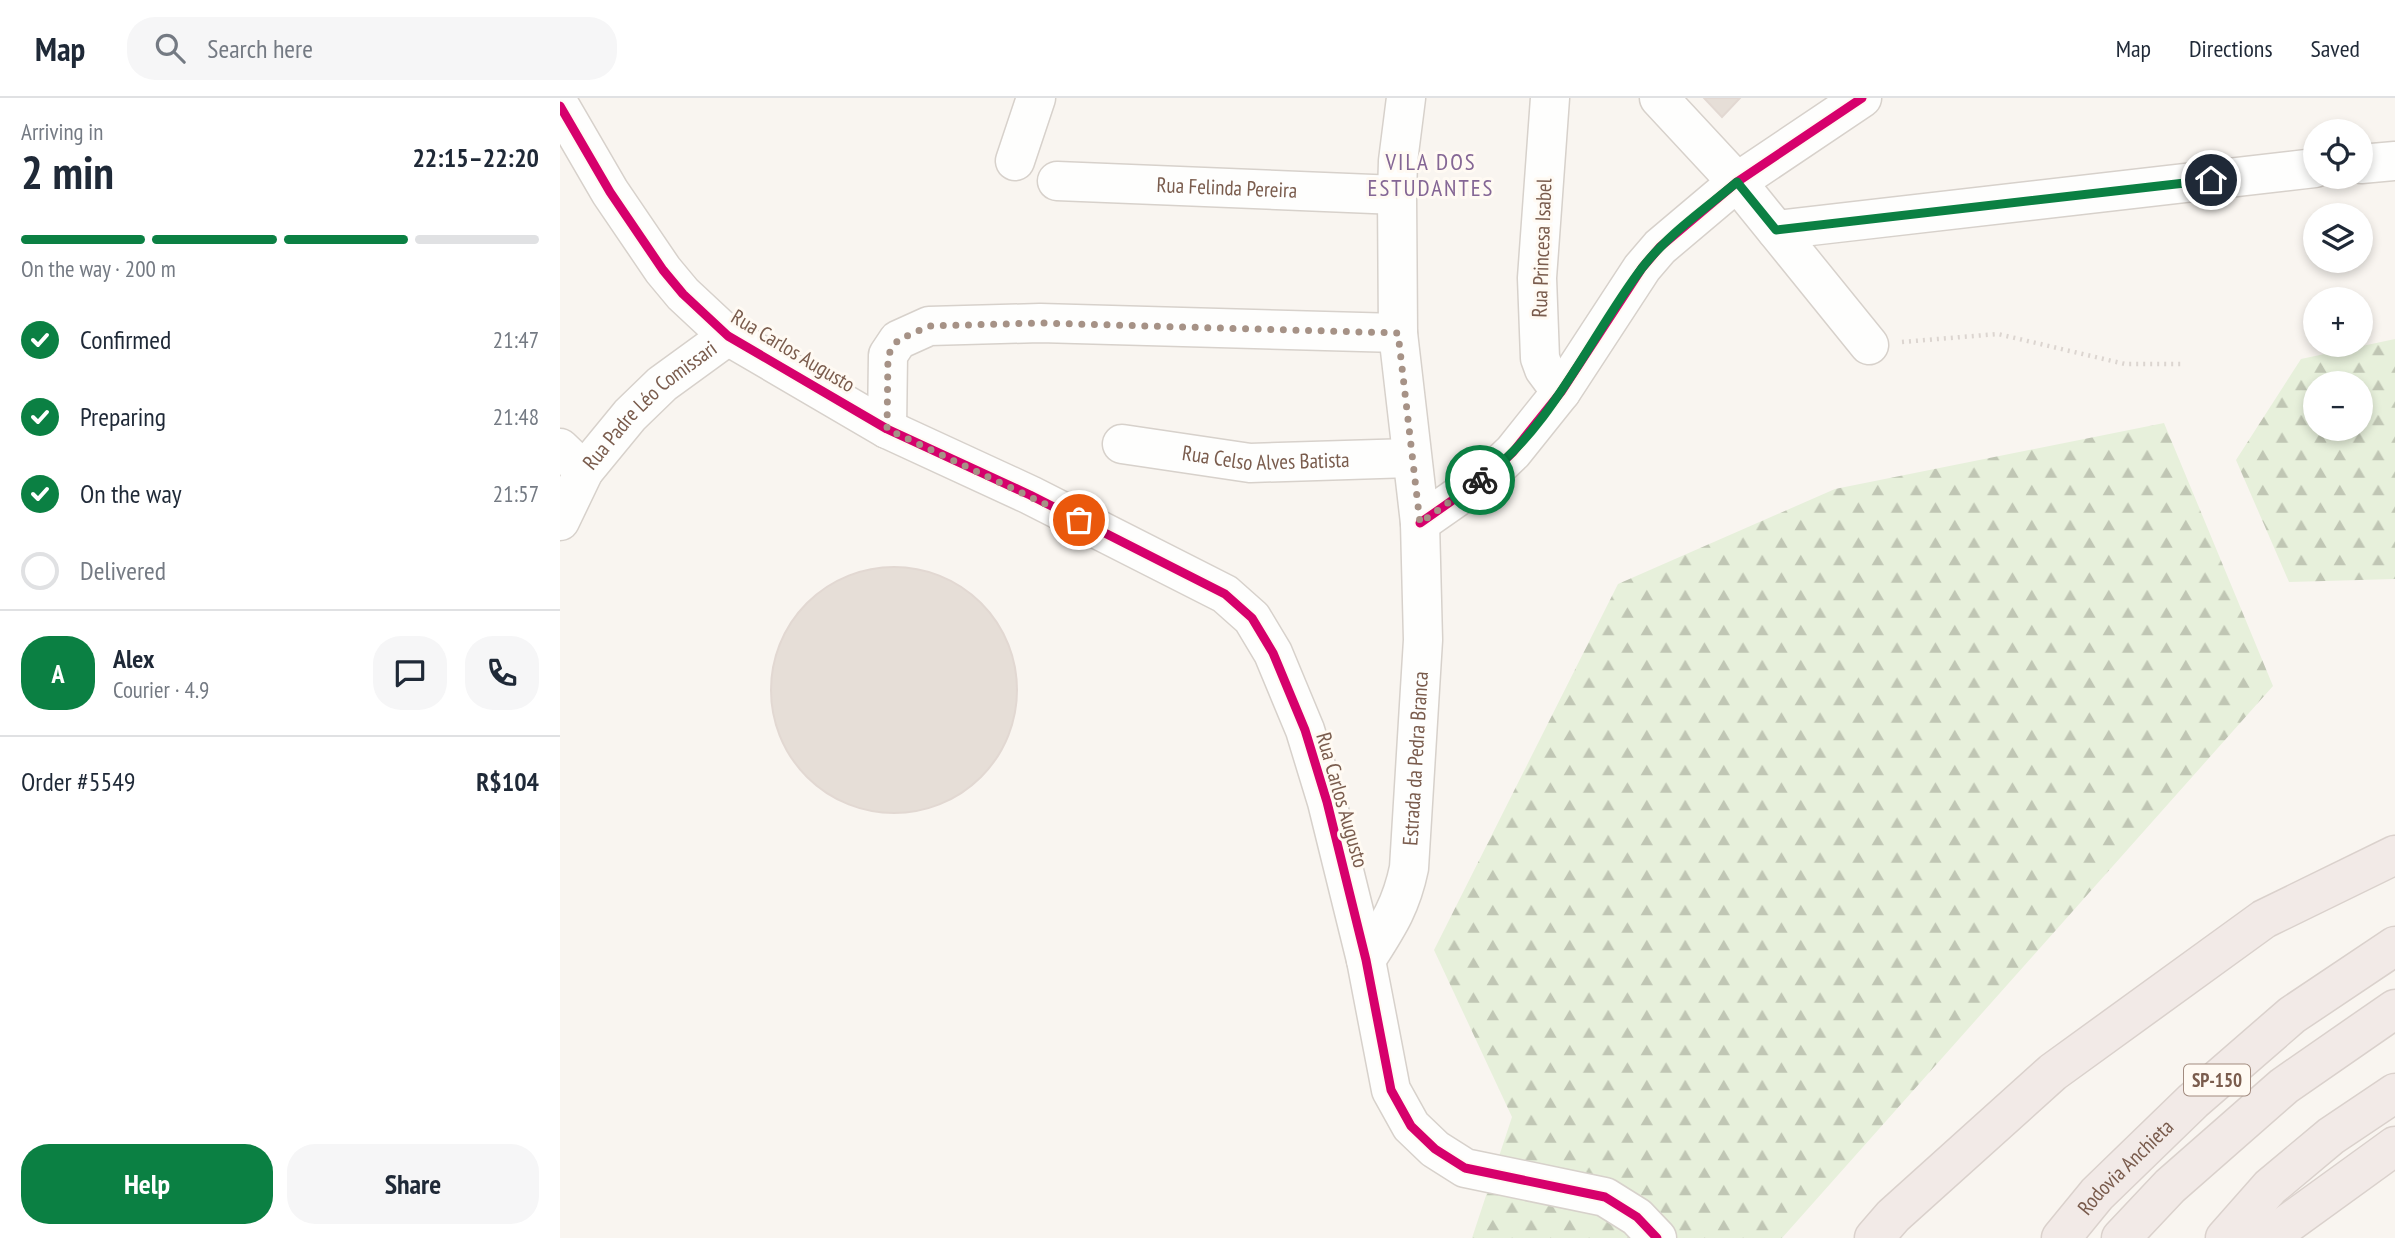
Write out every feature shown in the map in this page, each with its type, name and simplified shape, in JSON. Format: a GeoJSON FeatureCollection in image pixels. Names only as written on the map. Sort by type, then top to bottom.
{"type":"FeatureCollection","features":[{"type":"Feature","properties":{"kind":"highway"},"geometry":{"type":"LineString","coordinates":[[1874,1238],[1893,1216],[2053,1072],[2264,919],[2395,855]]}},
{"type":"Feature","properties":{"kind":"highway","name":"Rodovia Anchieta"},"geometry":{"type":"LineString","coordinates":[[2061,1238],[2097,1194],[2193,1101],[2292,1016],[2395,946]]}},
{"type":"Feature","properties":{"kind":"highway","name":"Rodovia Anchieta"},"geometry":{"type":"LineString","coordinates":[[2121,1238],[2170,1186],[2284,1086],[2395,1009]]}},
{"type":"Feature","properties":{"kind":"highway"},"geometry":{"type":"LineString","coordinates":[[2225,1238],[2270,1187],[2331,1136],[2395,1093]]}},
{"type":"Feature","properties":{"kind":"highway"},"geometry":{"type":"LineString","coordinates":[[2268,1238],[2395,1146]]}},
{"type":"Feature","properties":{"kind":"street"},"geometry":{"type":"LineString","coordinates":[[1015,161],[1036,98]]}},
{"type":"Feature","properties":{"kind":"street","name":"Estrada da Pedra Branca"},"geometry":{"type":"LineString","coordinates":[[1366,960],[1395,915],[1404,894],[1409,868],[1423,640],[1420,523],[1398,333],[1398,161],[1406,98]]}},
{"type":"Feature","properties":{"kind":"street","name":"Rua Princesa Isabel"},"geometry":{"type":"LineString","coordinates":[[1550,98],[1537,278],[1540,358],[1544,369],[1561,392]]}},
{"type":"Feature","properties":{"kind":"street"},"geometry":{"type":"LineString","coordinates":[[1658,98],[1737,182],[1869,345]]}},
{"type":"Feature","properties":{"kind":"street"},"geometry":{"type":"LineString","coordinates":[[1420,523],[1490,474],[1505,459],[1561,392],[1642,268],[1660,247],[1737,182],[1862,98]]}},
{"type":"Feature","properties":{"kind":"street","name":"Rua Carlos Augusto"},"geometry":{"type":"LineString","coordinates":[[560,106],[610,192],[650,252],[683,293],[727,335],[887,429],[1030,495],[1225,594],[1252,618],[1273,653],[1305,730],[1327,802],[1366,960]]}},
{"type":"Feature","properties":{"kind":"street"},"geometry":{"type":"LineString","coordinates":[[2373,163],[2395,161]]}},
{"type":"Feature","properties":{"kind":"street"},"geometry":{"type":"LineString","coordinates":[[1776,230],[2303,169]]}},
{"type":"Feature","properties":{"kind":"street","name":"Rua Felinda Pereira"},"geometry":{"type":"LineString","coordinates":[[1057,181],[1397,195]]}},
{"type":"Feature","properties":{"kind":"street"},"geometry":{"type":"LineString","coordinates":[[887,429],[888,355],[898,340],[929,326],[1040,323],[1398,333]]}},
{"type":"Feature","properties":{"kind":"street","name":"Rua Padre Léo Comissari"},"geometry":{"type":"LineString","coordinates":[[560,521],[572,459],[630,415],[662,384],[727,335]]}},
{"type":"Feature","properties":{"kind":"street","name":"Rua Celso Alves Batista"},"geometry":{"type":"LineString","coordinates":[[1122,444],[1250,463],[1411,458]]}},
{"type":"Feature","properties":{"kind":"street"},"geometry":{"type":"LineString","coordinates":[[1366,960],[1391,1090],[1411,1126],[1435,1149],[1465,1168],[1605,1196],[1637,1217],[1657,1238]]}},
{"type":"Feature","properties":{"kind":"path"},"geometry":{"type":"LineString","coordinates":[[1869,345],[1998,334],[2125,364],[2181,364]]}},
{"type":"Feature","properties":{"kind":"green space"},"geometry":{"type":"Polygon","coordinates":[[[2395,339],[2395,579],[2289,582],[2236,460],[2301,359],[2373,357],[2373,344],[2395,339]]]}},
{"type":"Feature","properties":{"kind":"green space"},"geometry":{"type":"Polygon","coordinates":[[[2164,423],[2273,686],[1782,1238],[1472,1238],[1512,1117],[1434,950],[1618,584],[1835,489],[2164,423]]]}},
{"type":"Feature","properties":{"kind":"building"},"geometry":{"type":"Polygon","coordinates":[[[1704,98],[1740,98],[1722,117],[1704,98]]]}},
{"type":"Feature","properties":{"kind":"building"},"geometry":{"type":"Polygon","coordinates":[[[882,567],[906,567],[930,572],[952,581],[981,603],[1008,643],[1015,666],[1015,714],[1008,737],[981,777],[952,799],[930,808],[906,813],[882,813],[858,808],[836,799],[816,785],[799,768],[785,748],[776,726],[771,702],[771,678],[776,654],[785,632],[799,612],[816,595],[836,581],[858,572],[882,567]]]}},
{"type":"Feature","properties":{"kind":"cycle path"},"geometry":{"type":"LineString","coordinates":[[1420,523],[1490,474],[1513,452],[1561,392],[1642,268],[1660,247],[1737,182],[1862,98]]}},
{"type":"Feature","properties":{"kind":"cycle path"},"geometry":{"type":"LineString","coordinates":[[560,106],[610,192],[663,270],[683,294],[728,336],[887,429],[1030,495],[1225,594],[1252,618],[1273,653],[1305,730],[1327,802],[1366,960],[1391,1090],[1411,1126],[1435,1149],[1465,1168],[1605,1197],[1637,1217],[1657,1238]]}},
{"type":"Feature","properties":{"kind":"way so far"},"geometry":{"type":"LineString","coordinates":[[1079,520],[887,429],[888,355],[898,340],[929,326],[1040,323],[1398,333],[1420,523],[1480,480]]}},
{"type":"Feature","properties":{"kind":"district","name":"VILA DOS ESTUDANTES"},"geometry":{"type":"Point","coordinates":[1431,175]}},
{"type":"Feature","properties":{"kind":"route"},"geometry":{"type":"LineString","coordinates":[[1480,480],[1513,452],[1561,392],[1642,268],[1660,247],[1737,182],[1776,230],[2211,180]]}}]}
